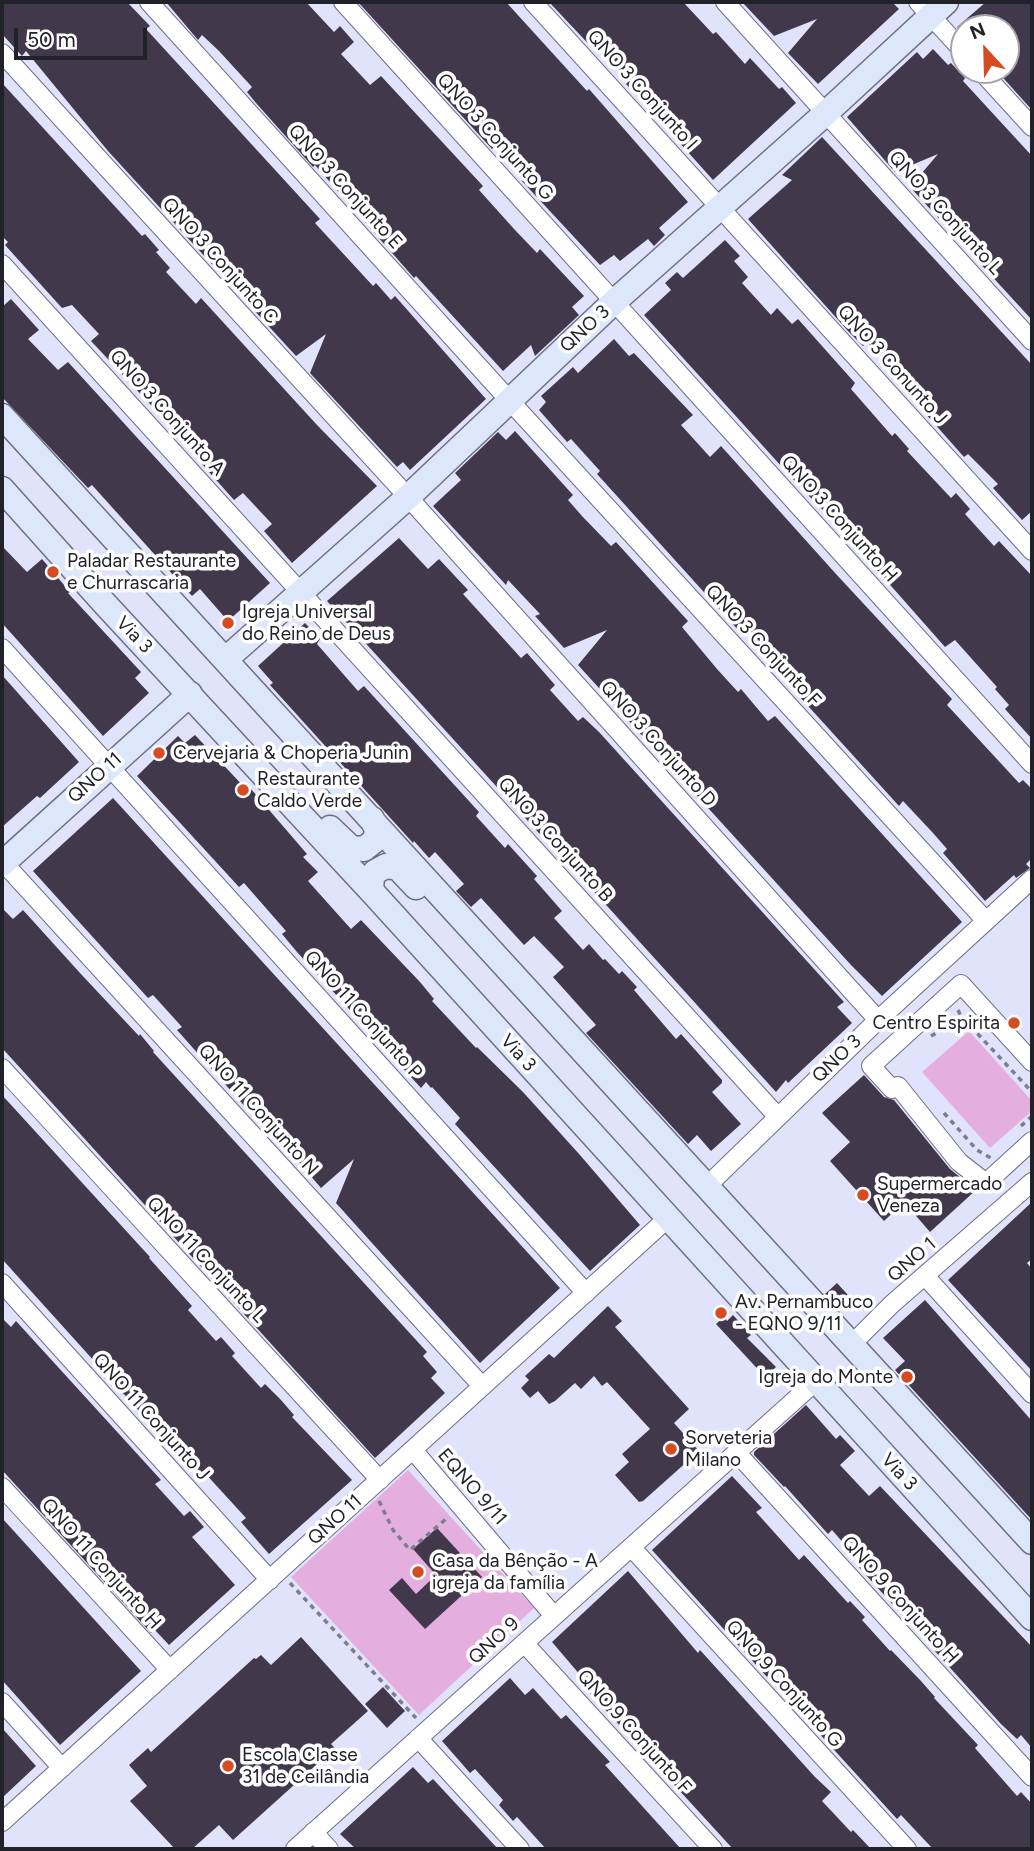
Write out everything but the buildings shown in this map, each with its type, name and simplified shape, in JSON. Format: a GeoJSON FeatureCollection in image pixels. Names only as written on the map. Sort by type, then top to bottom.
{"type":"FeatureCollection","features":[{"type":"Feature","properties":{"kind":"main road","name":"QNO 3"},"geometry":{"type":"LineString","coordinates":[[226,659],[408,497],[615,301],[826,113],[931,6]]}},
{"type":"Feature","properties":{"kind":"main road"},"geometry":{"type":"LineString","coordinates":[[2,416],[1032,1542]]}},
{"type":"Feature","properties":{"kind":"main road"},"geometry":{"type":"LineString","coordinates":[[2,434],[88,527],[151,577]]}},
{"type":"Feature","properties":{"kind":"main road","name":"Via 3"},"geometry":{"type":"LineString","coordinates":[[2,489],[1032,1618]]}},
{"type":"Feature","properties":{"kind":"main road","name":"QNO 11"},"geometry":{"type":"LineString","coordinates":[[2,863],[190,694]]}},
{"type":"Feature","properties":{"kind":"main road"},"geometry":{"type":"LineString","coordinates":[[225,732],[269,761],[351,848],[364,849],[374,841],[377,830],[372,819]]}},
{"type":"Feature","properties":{"kind":"main road"},"geometry":{"type":"LineString","coordinates":[[374,895],[370,883],[375,872],[386,866],[398,868],[480,956],[539,1002]]}},
{"type":"Feature","properties":{"kind":"main road"},"geometry":{"type":"LineString","coordinates":[[920,1495],[982,1548],[1032,1598]]}},
{"type":"Feature","properties":{"kind":"street","name":"QNO 3 Conjunto E"},"geometry":{"type":"LineString","coordinates":[[149,2],[509,401]]}},
{"type":"Feature","properties":{"kind":"street","name":"QNO 3 Conjunto G"},"geometry":{"type":"LineString","coordinates":[[343,2],[615,301]]}},
{"type":"Feature","properties":{"kind":"street","name":"QNO 3 Conjunto I"},"geometry":{"type":"LineString","coordinates":[[533,2],[721,208]]}},
{"type":"Feature","properties":{"kind":"street","name":"QNO 3 Conjunto L"},"geometry":{"type":"LineString","coordinates":[[725,2],[1032,341]]}},
{"type":"Feature","properties":{"kind":"street"},"geometry":{"type":"LineString","coordinates":[[931,6],[950,32]]}},
{"type":"Feature","properties":{"kind":"street","name":"QNO 3 Conjunto C"},"geometry":{"type":"LineString","coordinates":[[2,53],[408,497]]}},
{"type":"Feature","properties":{"kind":"street"},"geometry":{"type":"LineString","coordinates":[[993,84],[1032,127]]}},
{"type":"Feature","properties":{"kind":"street","name":"QNO 3 Conunto J"},"geometry":{"type":"LineString","coordinates":[[721,208],[1032,551]]}},
{"type":"Feature","properties":{"kind":"street","name":"QNO 3 Conjunto A"},"geometry":{"type":"LineString","coordinates":[[2,264],[301,591]]}},
{"type":"Feature","properties":{"kind":"street","name":"QNO 3 Conjunto H"},"geometry":{"type":"LineString","coordinates":[[615,301],[1032,764]]}},
{"type":"Feature","properties":{"kind":"street","name":"QNO 3 Conjunto F"},"geometry":{"type":"LineString","coordinates":[[509,401],[986,920]]}},
{"type":"Feature","properties":{"kind":"street","name":"QNO 3 Conjunto D"},"geometry":{"type":"LineString","coordinates":[[408,497],[878,1020]]}},
{"type":"Feature","properties":{"kind":"street","name":"QNO 3 Conjunto B"},"geometry":{"type":"LineString","coordinates":[[301,591],[778,1117]]}},
{"type":"Feature","properties":{"kind":"street","name":"QNO 11 Conjunto P"},"geometry":{"type":"LineString","coordinates":[[2,648],[586,1293]]}},
{"type":"Feature","properties":{"kind":"street","name":"QNO 11 Conjunto N"},"geometry":{"type":"LineString","coordinates":[[2,863],[482,1386]]}},
{"type":"Feature","properties":{"kind":"street","name":"QNO 3"},"geometry":{"type":"LineString","coordinates":[[707,1186],[878,1020],[1032,879]]}},
{"type":"Feature","properties":{"kind":"street"},"geometry":{"type":"LineString","coordinates":[[1032,1062],[961,984],[871,1066],[892,1089],[898,1086],[959,1162],[986,1183],[1032,1141]]}},
{"type":"Feature","properties":{"kind":"street","name":"QNO 11 Conjunto L"},"geometry":{"type":"LineString","coordinates":[[2,1068],[376,1483]]}},
{"type":"Feature","properties":{"kind":"street","name":"QNO 1"},"geometry":{"type":"LineString","coordinates":[[852,1344],[892,1304],[1032,1183]]}},
{"type":"Feature","properties":{"kind":"street","name":"QNO 11"},"geometry":{"type":"LineString","coordinates":[[2,1822],[668,1218]]}},
{"type":"Feature","properties":{"kind":"street"},"geometry":{"type":"LineString","coordinates":[[926,1277],[1032,1394]]}},
{"type":"Feature","properties":{"kind":"street","name":"QNO 11 Conjunto J"},"geometry":{"type":"LineString","coordinates":[[2,1283],[274,1575]]}},
{"type":"Feature","properties":{"kind":"street","name":"QNO 9"},"geometry":{"type":"LineString","coordinates":[[295,1849],[817,1381]]}},
{"type":"Feature","properties":{"kind":"street","name":"EQNO 9/11"},"geometry":{"type":"LineString","coordinates":[[413,1450],[554,1616]]}},
{"type":"Feature","properties":{"kind":"street","name":"QNO 9 Conjunto H"},"geometry":{"type":"LineString","coordinates":[[736,1452],[1032,1777]]}},
{"type":"Feature","properties":{"kind":"street","name":"QNO 11 Conjunto H"},"geometry":{"type":"LineString","coordinates":[[2,1487],[170,1670]]}},
{"type":"Feature","properties":{"kind":"street","name":"QNO 9 Conjunto G"},"geometry":{"type":"LineString","coordinates":[[631,1547],[907,1849]]}},
{"type":"Feature","properties":{"kind":"street","name":"QNO 9 Conjunto F"},"geometry":{"type":"LineString","coordinates":[[524,1643],[713,1849]]}},
{"type":"Feature","properties":{"kind":"street"},"geometry":{"type":"LineString","coordinates":[[2,1702],[62,1768]]}},
{"type":"Feature","properties":{"kind":"street"},"geometry":{"type":"LineString","coordinates":[[423,1734],[520,1849]]}},
{"type":"Feature","properties":{"kind":"street"},"geometry":{"type":"LineString","coordinates":[[313,1832],[329,1849]]}},
{"type":"Feature","properties":{"kind":"path"},"geometry":{"type":"LineString","coordinates":[[931,1037],[942,1030],[966,1027],[976,1032],[1032,1092]]}},
{"type":"Feature","properties":{"kind":"path"},"geometry":{"type":"LineString","coordinates":[[944,1112],[977,1150],[1005,1167]]}},
{"type":"Feature","properties":{"kind":"path"},"geometry":{"type":"LineString","coordinates":[[376,1483],[386,1518],[412,1552],[461,1506]]}},
{"type":"Feature","properties":{"kind":"path"},"geometry":{"type":"LineString","coordinates":[[274,1575],[423,1734]]}},
{"type":"Feature","properties":{"kind":"shaded area"},"geometry":{"type":"Polygon","coordinates":[[[969,1031],[1032,1101],[1032,1111],[990,1148],[922,1072],[969,1031]]]}},
{"type":"Feature","properties":{"kind":"shaded area"},"geometry":{"type":"Polygon","coordinates":[[[408,1470],[534,1608],[419,1715],[291,1577],[408,1470]]]}},
{"type":"Feature","properties":{"kind":"place","name":"Paladar Restaurante e Churrascaria"},"geometry":{"type":"Point","coordinates":[53,572]}},
{"type":"Feature","properties":{"kind":"place","name":"Igreja Universal do Reino de Deus"},"geometry":{"type":"Point","coordinates":[228,623]}},
{"type":"Feature","properties":{"kind":"place","name":"Cervejaria & Choperia Junin"},"geometry":{"type":"Point","coordinates":[159,753]}},
{"type":"Feature","properties":{"kind":"place","name":"Restaurante Caldo Verde"},"geometry":{"type":"Point","coordinates":[243,790]}},
{"type":"Feature","properties":{"kind":"place","name":"Centro Espirita"},"geometry":{"type":"Point","coordinates":[1014,1023]}},
{"type":"Feature","properties":{"kind":"place","name":"Supermercado Veneza"},"geometry":{"type":"Point","coordinates":[863,1195]}},
{"type":"Feature","properties":{"kind":"place","name":"Av. Pernambuco - EQNO 9/11"},"geometry":{"type":"Point","coordinates":[721,1313]}},
{"type":"Feature","properties":{"kind":"place","name":"Igreja do Monte"},"geometry":{"type":"Point","coordinates":[907,1377]}},
{"type":"Feature","properties":{"kind":"place","name":"Sorveteria Milano"},"geometry":{"type":"Point","coordinates":[671,1449]}},
{"type":"Feature","properties":{"kind":"place","name":"Casa da Bênção - A igreja da família"},"geometry":{"type":"Point","coordinates":[418,1572]}},
{"type":"Feature","properties":{"kind":"place","name":"Escola Classe 31 de Ceilândia"},"geometry":{"type":"Point","coordinates":[228,1766]}}]}
